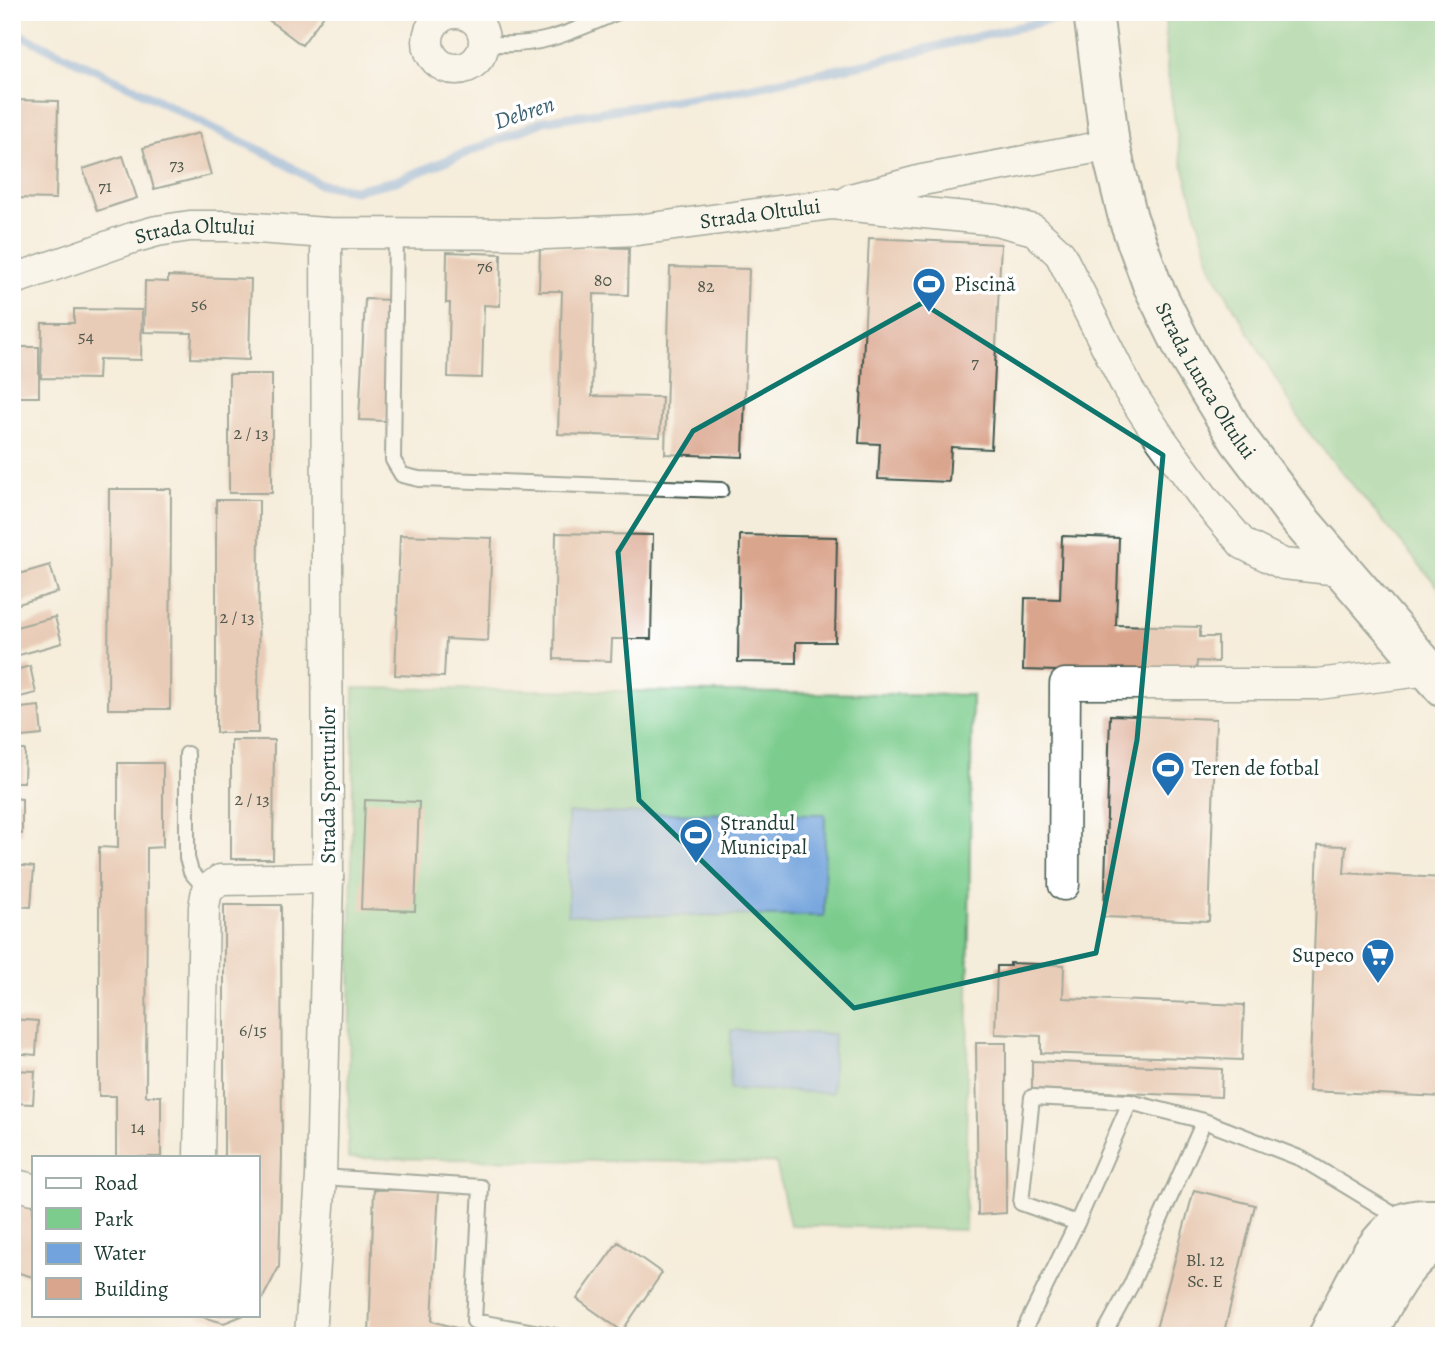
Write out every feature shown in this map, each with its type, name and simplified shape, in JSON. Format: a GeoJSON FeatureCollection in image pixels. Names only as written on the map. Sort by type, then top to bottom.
{"type":"FeatureCollection","features":[{"type":"Feature","properties":{"kind":"main road","name":"Strada Lunca Oltului"},"geometry":{"type":"LineString","coordinates":[[1093,12],[1110,145],[1128,218],[1152,284],[1187,355],[1239,440],[1340,570],[1436,679]]}},
{"type":"Feature","properties":{"kind":"main road"},"geometry":{"type":"LineString","coordinates":[[1328,1336],[1372,1252],[1387,1233],[1405,1222],[1444,1219]]}},
{"type":"Feature","properties":{"kind":"main road"},"geometry":{"type":"LineString","coordinates":[[1366,1336],[1392,1287],[1409,1262],[1427,1246],[1444,1237]]}},
{"type":"Feature","properties":{"kind":"street"},"geometry":{"type":"LineString","coordinates":[[466,15],[480,26],[485,43],[478,60],[471,66],[454,70],[438,63],[428,47],[428,37],[435,16],[466,15]]}},
{"type":"Feature","properties":{"kind":"street"},"geometry":{"type":"LineString","coordinates":[[832,204],[922,180],[1110,145]]}},
{"type":"Feature","properties":{"kind":"street","name":"Strada Oltului"},"geometry":{"type":"LineString","coordinates":[[12,280],[157,231],[190,226],[326,233],[546,234],[637,230],[832,204],[996,220],[1034,230],[1060,254],[1128,389],[1207,502],[1244,544],[1283,564],[1340,570]]}},
{"type":"Feature","properties":{"kind":"street","name":"Strada Sporturilor"},"geometry":{"type":"LineString","coordinates":[[310,1336],[321,1178],[328,878],[326,233]]}},
{"type":"Feature","properties":{"kind":"street"},"geometry":{"type":"LineString","coordinates":[[1063,885],[1065,684],[1318,684],[1436,679]]}},
{"type":"Feature","properties":{"kind":"street"},"geometry":{"type":"LineString","coordinates":[[200,1156],[204,907],[207,890],[220,880],[328,878]]}},
{"type":"Feature","properties":{"kind":"street"},"geometry":{"type":"LineString","coordinates":[[12,1184],[32,1189]]}},
{"type":"Feature","properties":{"kind":"lane"},"geometry":{"type":"LineString","coordinates":[[485,43],[510,46],[533,44],[558,37],[618,12]]}},
{"type":"Feature","properties":{"kind":"lane"},"geometry":{"type":"LineString","coordinates":[[396,233],[393,460],[401,475],[419,479],[721,490]]}},
{"type":"Feature","properties":{"kind":"lane"},"geometry":{"type":"LineString","coordinates":[[187,754],[187,858],[191,872],[207,890]]}},
{"type":"Feature","properties":{"kind":"lane"},"geometry":{"type":"LineString","coordinates":[[1077,1223],[1021,1203],[1032,1097],[1130,1102],[1204,1121],[1301,1160],[1405,1222]]}},
{"type":"Feature","properties":{"kind":"lane"},"geometry":{"type":"LineString","coordinates":[[1021,1336],[1077,1223],[1130,1102]]}},
{"type":"Feature","properties":{"kind":"lane"},"geometry":{"type":"LineString","coordinates":[[1103,1336],[1131,1285],[1204,1121]]}},
{"type":"Feature","properties":{"kind":"lane"},"geometry":{"type":"LineString","coordinates":[[321,1178],[481,1187],[474,1321],[556,1336]]}},
{"type":"Feature","properties":{"kind":"highlighted area"},"geometry":{"type":"Polygon","coordinates":[[[922,303],[1163,455],[1137,740],[1096,953],[854,1008],[639,800],[618,552],[693,431],[922,303]]]}},
{"type":"Feature","properties":{"kind":"green space"},"geometry":{"type":"Polygon","coordinates":[[[1165,12],[1444,12],[1444,594],[1305,428],[1212,270],[1180,155],[1167,69],[1165,12]]]}},
{"type":"Feature","properties":{"kind":"green space"},"geometry":{"type":"Polygon","coordinates":[[[354,688],[972,695],[965,1230],[790,1225],[776,1163],[348,1158],[354,688]]]}},
{"type":"Feature","properties":{"kind":"water","name":"Ștrandul Municipal"},"geometry":{"type":"Polygon","coordinates":[[[568,813],[825,814],[824,916],[568,915],[568,813]]]}},
{"type":"Feature","properties":{"kind":"water"},"geometry":{"type":"Polygon","coordinates":[[[731,1030],[834,1034],[832,1093],[730,1089],[731,1030]]]}},
{"type":"Feature","properties":{"kind":"building"},"geometry":{"type":"Polygon","coordinates":[[[258,12],[326,12],[302,45],[258,12]]]}},
{"type":"Feature","properties":{"kind":"building"},"geometry":{"type":"Polygon","coordinates":[[[12,100],[58,101],[56,199],[12,198],[12,100]]]}},
{"type":"Feature","properties":{"kind":"building"},"geometry":{"type":"Polygon","coordinates":[[[199,133],[211,175],[154,189],[143,148],[199,133]]]}},
{"type":"Feature","properties":{"kind":"building"},"geometry":{"type":"Polygon","coordinates":[[[123,156],[137,198],[97,211],[83,169],[123,156]]]}},
{"type":"Feature","properties":{"kind":"building"},"geometry":{"type":"Polygon","coordinates":[[[869,238],[1001,244],[991,449],[951,447],[949,482],[878,479],[880,444],[859,443],[869,238]]]}},
{"type":"Feature","properties":{"kind":"building"},"geometry":{"type":"Polygon","coordinates":[[[540,246],[629,248],[628,295],[594,294],[592,396],[662,397],[660,437],[558,434],[562,291],[539,291],[540,246]]]}},
{"type":"Feature","properties":{"kind":"building"},"geometry":{"type":"Polygon","coordinates":[[[447,252],[501,254],[500,306],[484,305],[482,378],[448,377],[450,303],[446,303],[447,252]]]}},
{"type":"Feature","properties":{"kind":"building"},"geometry":{"type":"Polygon","coordinates":[[[670,267],[749,269],[743,457],[665,454],[670,267]]]}},
{"type":"Feature","properties":{"kind":"building"},"geometry":{"type":"Polygon","coordinates":[[[168,276],[251,279],[249,360],[191,358],[192,333],[144,332],[145,281],[168,282],[168,276]]]}},
{"type":"Feature","properties":{"kind":"building"},"geometry":{"type":"Polygon","coordinates":[[[365,299],[392,300],[387,421],[359,420],[365,299]]]}},
{"type":"Feature","properties":{"kind":"building"},"geometry":{"type":"Polygon","coordinates":[[[74,309],[142,310],[141,360],[99,359],[98,379],[41,378],[42,323],[74,323],[74,309]]]}},
{"type":"Feature","properties":{"kind":"building"},"geometry":{"type":"Polygon","coordinates":[[[12,347],[39,347],[39,397],[16,397],[16,443],[12,443],[12,347]]]}},
{"type":"Feature","properties":{"kind":"building"},"geometry":{"type":"Polygon","coordinates":[[[229,374],[272,374],[272,493],[229,493],[229,374]]]}},
{"type":"Feature","properties":{"kind":"building"},"geometry":{"type":"Polygon","coordinates":[[[109,489],[171,489],[170,709],[108,709],[109,489]]]}},
{"type":"Feature","properties":{"kind":"building"},"geometry":{"type":"Polygon","coordinates":[[[216,500],[259,500],[258,733],[216,733],[216,500]]]}},
{"type":"Feature","properties":{"kind":"building"},"geometry":{"type":"Polygon","coordinates":[[[556,533],[653,535],[651,639],[612,639],[611,661],[554,659],[556,533]]]}},
{"type":"Feature","properties":{"kind":"building"},"geometry":{"type":"Polygon","coordinates":[[[400,535],[492,538],[488,641],[446,639],[444,677],[395,675],[400,535]]]}},
{"type":"Feature","properties":{"kind":"building"},"geometry":{"type":"Polygon","coordinates":[[[740,535],[837,537],[835,642],[796,642],[796,663],[738,662],[740,535]]]}},
{"type":"Feature","properties":{"kind":"building"},"geometry":{"type":"Polygon","coordinates":[[[1062,536],[1119,538],[1116,625],[1200,627],[1200,637],[1218,637],[1218,662],[1197,661],[1196,675],[1023,670],[1025,598],[1060,599],[1062,536]]]}},
{"type":"Feature","properties":{"kind":"building"},"geometry":{"type":"Polygon","coordinates":[[[50,565],[58,592],[12,606],[12,576],[50,565]]]}},
{"type":"Feature","properties":{"kind":"building"},"geometry":{"type":"Polygon","coordinates":[[[55,617],[62,643],[12,657],[12,628],[55,617]]]}},
{"type":"Feature","properties":{"kind":"building"},"geometry":{"type":"Polygon","coordinates":[[[30,666],[36,693],[12,699],[12,671],[30,666]]]}},
{"type":"Feature","properties":{"kind":"building"},"geometry":{"type":"Polygon","coordinates":[[[39,706],[42,735],[12,738],[12,709],[39,706]]]}},
{"type":"Feature","properties":{"kind":"building","name":"Teren de fotbal"},"geometry":{"type":"Polygon","coordinates":[[[1110,715],[1216,719],[1209,921],[1104,917],[1110,715]]]}},
{"type":"Feature","properties":{"kind":"building"},"geometry":{"type":"Polygon","coordinates":[[[231,740],[274,740],[273,859],[231,859],[231,740]]]}},
{"type":"Feature","properties":{"kind":"building"},"geometry":{"type":"Polygon","coordinates":[[[12,750],[25,750],[24,782],[12,782],[12,750]]]}},
{"type":"Feature","properties":{"kind":"building"},"geometry":{"type":"Polygon","coordinates":[[[118,763],[163,763],[163,847],[147,848],[146,1096],[161,1096],[161,1156],[116,1156],[116,1096],[99,1096],[99,847],[118,848],[118,763]]]}},
{"type":"Feature","properties":{"kind":"building"},"geometry":{"type":"Polygon","coordinates":[[[12,798],[22,799],[22,834],[12,833],[12,798]]]}},
{"type":"Feature","properties":{"kind":"building"},"geometry":{"type":"Polygon","coordinates":[[[365,800],[419,802],[415,911],[361,909],[365,800]]]}},
{"type":"Feature","properties":{"kind":"building","name":"Supeco"},"geometry":{"type":"Polygon","coordinates":[[[1318,845],[1346,846],[1344,873],[1444,878],[1444,1097],[1309,1091],[1318,845]]]}},
{"type":"Feature","properties":{"kind":"building"},"geometry":{"type":"Polygon","coordinates":[[[12,865],[34,867],[31,907],[12,906],[12,865]]]}},
{"type":"Feature","properties":{"kind":"building"},"geometry":{"type":"Polygon","coordinates":[[[224,905],[281,905],[282,1156],[279,1267],[259,1305],[259,1156],[224,1156],[224,905]]]}},
{"type":"Feature","properties":{"kind":"building"},"geometry":{"type":"Polygon","coordinates":[[[1010,963],[1064,965],[1063,998],[1244,1005],[1242,1060],[1041,1053],[1041,1036],[995,1034],[997,966],[1010,966],[1010,963]]]}},
{"type":"Feature","properties":{"kind":"building"},"geometry":{"type":"Polygon","coordinates":[[[12,1019],[38,1021],[36,1055],[12,1053],[12,1019]]]}},
{"type":"Feature","properties":{"kind":"building"},"geometry":{"type":"Polygon","coordinates":[[[976,1043],[1006,1043],[1006,1213],[978,1215],[976,1043]]]}},
{"type":"Feature","properties":{"kind":"building"},"geometry":{"type":"Polygon","coordinates":[[[1032,1061],[1222,1069],[1221,1097],[1032,1089],[1032,1061]]]}},
{"type":"Feature","properties":{"kind":"building"},"geometry":{"type":"Polygon","coordinates":[[[12,1070],[35,1071],[33,1104],[12,1103],[12,1070]]]}},
{"type":"Feature","properties":{"kind":"building"},"geometry":{"type":"Polygon","coordinates":[[[439,1189],[432,1321],[484,1336],[369,1336],[374,1190],[439,1189]]]}},
{"type":"Feature","properties":{"kind":"building"},"geometry":{"type":"Polygon","coordinates":[[[1194,1190],[1255,1205],[1223,1336],[1154,1336],[1194,1190]]]}},
{"type":"Feature","properties":{"kind":"building"},"geometry":{"type":"Polygon","coordinates":[[[12,1197],[32,1202],[32,1277],[12,1271],[12,1197]]]}},
{"type":"Feature","properties":{"kind":"building"},"geometry":{"type":"Polygon","coordinates":[[[618,1242],[662,1273],[622,1331],[577,1299],[618,1242]]]}},
{"type":"Feature","properties":{"kind":"building"},"geometry":{"type":"Polygon","coordinates":[[[199,1316],[242,1316],[224,1323],[199,1316]]]}},
{"type":"Feature","properties":{"kind":"waterway","name":"Debren"},"geometry":{"type":"LineString","coordinates":[[12,31],[273,156],[319,184],[354,190],[396,181],[544,121],[739,90],[868,63],[1082,12]]}},
{"type":"Feature","properties":{"kind":"place","name":"Piscină"},"geometry":{"type":"Point","coordinates":[929,314]}},
{"type":"Feature","properties":{"kind":"place","name":"Teren de fotbal"},"geometry":{"type":"Point","coordinates":[1168,798]}},
{"type":"Feature","properties":{"kind":"place","name":"Ștrandul Municipal"},"geometry":{"type":"Point","coordinates":[696,865]}},
{"type":"Feature","properties":{"kind":"place","name":"Supeco"},"geometry":{"type":"Point","coordinates":[1378,985]}}]}
